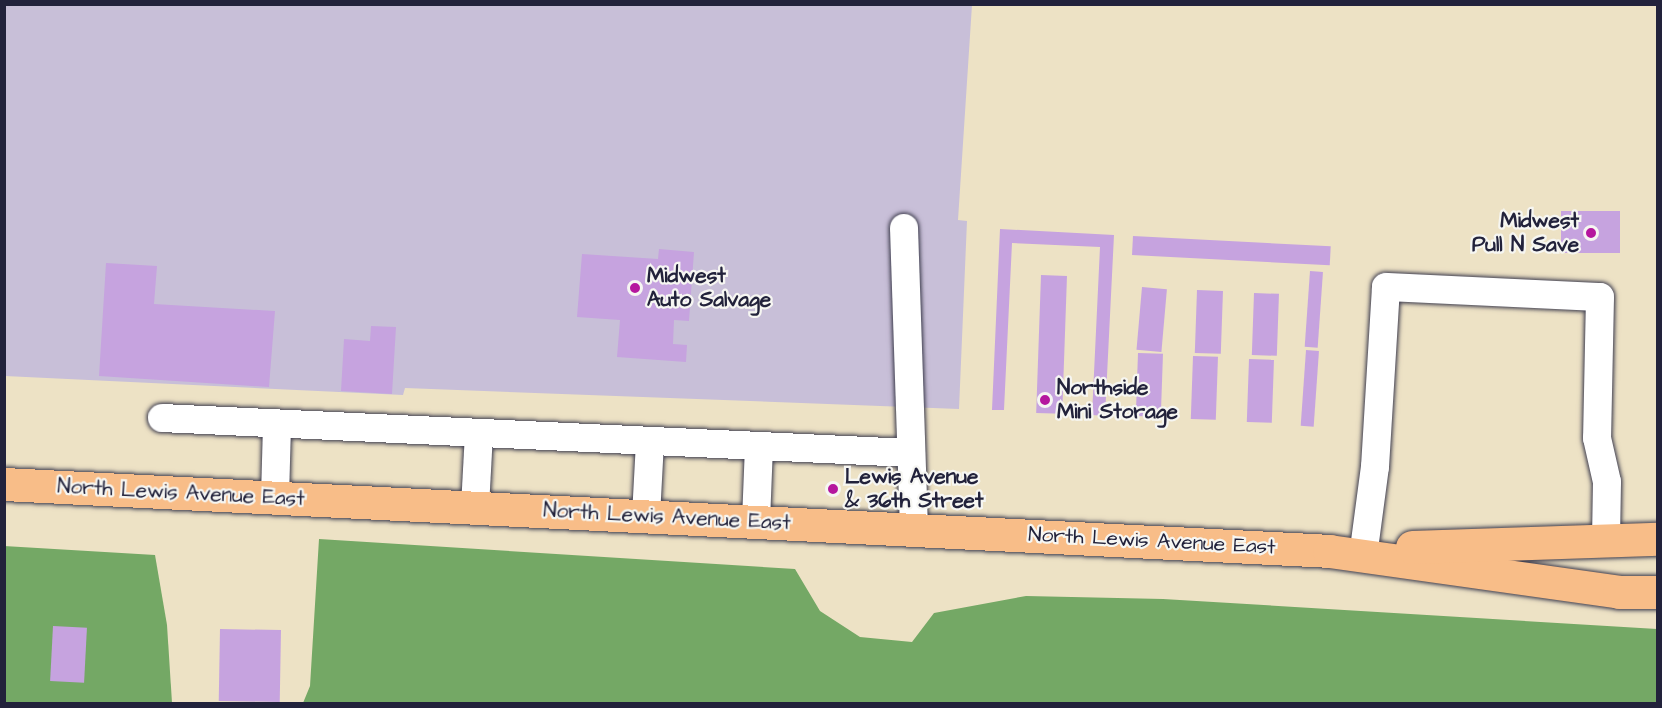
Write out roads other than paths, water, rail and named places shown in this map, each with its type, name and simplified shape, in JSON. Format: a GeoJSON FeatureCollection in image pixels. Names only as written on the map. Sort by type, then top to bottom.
{"type":"FeatureCollection","features":[{"type":"Feature","properties":{"kind":"main road","name":"North Lewis Avenue East"},"geometry":{"type":"LineString","coordinates":[[5,482],[1329,551],[1619,591],[1658,592]]}},
{"type":"Feature","properties":{"kind":"main road","name":"North Lewis Avenue East"},"geometry":{"type":"LineString","coordinates":[[1329,551],[1606,538],[1658,539]]}},
{"type":"Feature","properties":{"kind":"lane"},"geometry":{"type":"LineString","coordinates":[[904,228],[914,529]]}},
{"type":"Feature","properties":{"kind":"lane"},"geometry":{"type":"LineString","coordinates":[[1364,549],[1375,466],[1386,287],[1600,297],[1597,438],[1607,482],[1606,538]]}},
{"type":"Feature","properties":{"kind":"lane"},"geometry":{"type":"LineString","coordinates":[[162,418],[911,453]]}},
{"type":"Feature","properties":{"kind":"lane"},"geometry":{"type":"LineString","coordinates":[[275,497],[277,424]]}},
{"type":"Feature","properties":{"kind":"lane"},"geometry":{"type":"LineString","coordinates":[[475,507],[479,434]]}},
{"type":"Feature","properties":{"kind":"lane"},"geometry":{"type":"LineString","coordinates":[[646,516],[650,441]]}},
{"type":"Feature","properties":{"kind":"lane"},"geometry":{"type":"LineString","coordinates":[[756,521],[759,447]]}},
{"type":"Feature","properties":{"kind":"place","name":"Midwest Pull N Save"},"geometry":{"type":"Point","coordinates":[1591,233]}},
{"type":"Feature","properties":{"kind":"place","name":"Midwest Auto Salvage"},"geometry":{"type":"Point","coordinates":[635,288]}},
{"type":"Feature","properties":{"kind":"place","name":"Northside Mini Storage"},"geometry":{"type":"Point","coordinates":[1045,400]}},
{"type":"Feature","properties":{"kind":"place","name":"Lewis Avenue & 36th Street"},"geometry":{"type":"Point","coordinates":[833,489]}}]}
